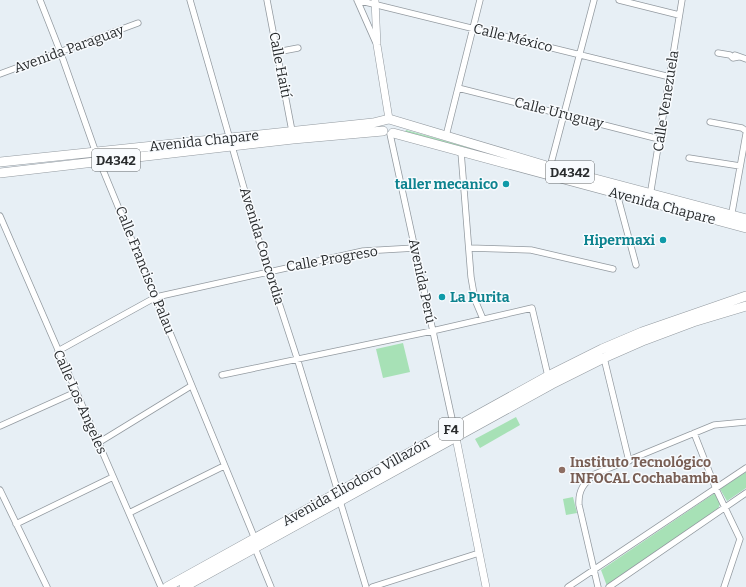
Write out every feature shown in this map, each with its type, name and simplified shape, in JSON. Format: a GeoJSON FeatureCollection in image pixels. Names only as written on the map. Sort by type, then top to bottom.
{"type":"FeatureCollection","features":[{"type":"Feature","properties":{"kind":"main road","name":"Avenida Chapare"},"geometry":{"type":"LineString","coordinates":[[0,173],[100,162],[232,142],[292,131],[389,120],[550,167],[649,198],[731,219],[746,219]]}},
{"type":"Feature","properties":{"kind":"main road"},"geometry":{"type":"LineString","coordinates":[[389,120],[396,128],[388,133],[381,126],[389,120]]}},
{"type":"Feature","properties":{"kind":"main road","name":"Avenida Chapare"},"geometry":{"type":"LineString","coordinates":[[0,162],[232,142],[388,133],[617,194],[649,198]]}},
{"type":"Feature","properties":{"kind":"main road","name":"Avenida Chapare"},"geometry":{"type":"LineString","coordinates":[[731,219],[746,228]]}},
{"type":"Feature","properties":{"kind":"main road","name":"Avenida Eliodoro Villazón"},"geometry":{"type":"LineString","coordinates":[[167,587],[548,376],[602,349],[642,332],[746,296]]}},
{"type":"Feature","properties":{"kind":"main road","name":"Avenida Eliodoro Villazón"},"geometry":{"type":"LineString","coordinates":[[184,587],[552,384],[604,358],[672,330],[745,309]]}},
{"type":"Feature","properties":{"kind":"street","name":"Calle Francisco Palau"},"geometry":{"type":"LineString","coordinates":[[40,0],[60,51],[96,153],[255,539]]}},
{"type":"Feature","properties":{"kind":"street","name":"Avenida Concordia"},"geometry":{"type":"LineString","coordinates":[[193,0],[268,271],[297,358],[338,492]]}},
{"type":"Feature","properties":{"kind":"street","name":"Calle Haití"},"geometry":{"type":"LineString","coordinates":[[267,0],[292,131]]}},
{"type":"Feature","properties":{"kind":"street"},"geometry":{"type":"LineString","coordinates":[[357,0],[377,45]]}},
{"type":"Feature","properties":{"kind":"street","name":"Calle México"},"geometry":{"type":"LineString","coordinates":[[357,0],[375,2],[670,77]]}},
{"type":"Feature","properties":{"kind":"street"},"geometry":{"type":"LineString","coordinates":[[446,136],[480,0]]}},
{"type":"Feature","properties":{"kind":"street"},"geometry":{"type":"LineString","coordinates":[[550,167],[594,0]]}},
{"type":"Feature","properties":{"kind":"street"},"geometry":{"type":"LineString","coordinates":[[619,0],[679,15]]}},
{"type":"Feature","properties":{"kind":"street","name":"Calle Venezuela"},"geometry":{"type":"LineString","coordinates":[[649,198],[682,0]]}},
{"type":"Feature","properties":{"kind":"street"},"geometry":{"type":"LineString","coordinates":[[375,2],[377,45],[389,120]]}},
{"type":"Feature","properties":{"kind":"street","name":"Avenida Paraguay"},"geometry":{"type":"LineString","coordinates":[[0,74],[138,23]]}},
{"type":"Feature","properties":{"kind":"street"},"geometry":{"type":"LineString","coordinates":[[277,52],[298,48]]}},
{"type":"Feature","properties":{"kind":"street"},"geometry":{"type":"LineString","coordinates":[[718,53],[733,54],[738,57],[746,58]]}},
{"type":"Feature","properties":{"kind":"street","name":"Calle Uruguay"},"geometry":{"type":"LineString","coordinates":[[458,88],[659,139]]}},
{"type":"Feature","properties":{"kind":"street"},"geometry":{"type":"LineString","coordinates":[[710,122],[742,128],[746,132],[731,219]]}},
{"type":"Feature","properties":{"kind":"street","name":"Avenida Perú"},"geometry":{"type":"LineString","coordinates":[[388,133],[415,248],[454,428]]}},
{"type":"Feature","properties":{"kind":"street"},"geometry":{"type":"LineString","coordinates":[[461,152],[475,300],[483,320]]}},
{"type":"Feature","properties":{"kind":"street"},"geometry":{"type":"LineString","coordinates":[[690,158],[740,166]]}},
{"type":"Feature","properties":{"kind":"street"},"geometry":{"type":"LineString","coordinates":[[617,194],[636,265]]}},
{"type":"Feature","properties":{"kind":"street","name":"Calle Los Angeles"},"geometry":{"type":"LineString","coordinates":[[0,216],[161,587]]}},
{"type":"Feature","properties":{"kind":"street","name":"Calle Progreso"},"geometry":{"type":"LineString","coordinates":[[58,351],[156,297],[363,250],[415,248]]}},
{"type":"Feature","properties":{"kind":"street"},"geometry":{"type":"LineString","coordinates":[[469,248],[531,250],[613,269]]}},
{"type":"Feature","properties":{"kind":"street"},"geometry":{"type":"LineString","coordinates":[[222,375],[483,320],[532,308],[548,376]]}},
{"type":"Feature","properties":{"kind":"street"},"geometry":{"type":"LineString","coordinates":[[604,358],[630,461]]}},
{"type":"Feature","properties":{"kind":"street"},"geometry":{"type":"LineString","coordinates":[[98,443],[191,386]]}},
{"type":"Feature","properties":{"kind":"street"},"geometry":{"type":"LineString","coordinates":[[0,426],[76,392]]}},
{"type":"Feature","properties":{"kind":"street"},"geometry":{"type":"LineString","coordinates":[[598,587],[579,505],[579,496],[582,487],[595,474],[630,461],[714,424],[746,422]]}},
{"type":"Feature","properties":{"kind":"street"},"geometry":{"type":"LineString","coordinates":[[694,433],[716,488],[740,538],[724,587]]}},
{"type":"Feature","properties":{"kind":"street"},"geometry":{"type":"LineString","coordinates":[[456,438],[486,587]]}},
{"type":"Feature","properties":{"kind":"street"},"geometry":{"type":"LineString","coordinates":[[129,513],[224,466]]}},
{"type":"Feature","properties":{"kind":"street"},"geometry":{"type":"LineString","coordinates":[[568,587],[746,468]]}},
{"type":"Feature","properties":{"kind":"street"},"geometry":{"type":"LineString","coordinates":[[16,524],[113,477]]}},
{"type":"Feature","properties":{"kind":"street"},"geometry":{"type":"LineString","coordinates":[[0,490],[47,587]]}},
{"type":"Feature","properties":{"kind":"street"},"geometry":{"type":"LineString","coordinates":[[609,587],[746,494]]}},
{"type":"Feature","properties":{"kind":"street"},"geometry":{"type":"LineString","coordinates":[[340,501],[366,587]]}},
{"type":"Feature","properties":{"kind":"street"},"geometry":{"type":"LineString","coordinates":[[255,548],[271,587]]}},
{"type":"Feature","properties":{"kind":"street"},"geometry":{"type":"LineString","coordinates":[[372,587],[479,553]]}},
{"type":"Feature","properties":{"kind":"green space"},"geometry":{"type":"Polygon","coordinates":[[[406,130],[645,196],[405,132],[406,130]]]}},
{"type":"Feature","properties":{"kind":"green space"},"geometry":{"type":"Polygon","coordinates":[[[403,343],[410,372],[383,378],[376,349],[403,343]]]}},
{"type":"Feature","properties":{"kind":"green space"},"geometry":{"type":"Polygon","coordinates":[[[516,417],[520,425],[480,448],[475,439],[516,417]]]}},
{"type":"Feature","properties":{"kind":"green space"},"geometry":{"type":"Polygon","coordinates":[[[746,472],[746,488],[727,501],[720,489],[746,472]]]}},
{"type":"Feature","properties":{"kind":"green space"},"geometry":{"type":"Polygon","coordinates":[[[715,493],[720,504],[718,509],[607,586],[601,570],[715,493]]]}},
{"type":"Feature","properties":{"kind":"green space"},"geometry":{"type":"Polygon","coordinates":[[[573,497],[577,513],[566,515],[563,499],[573,497]]]}},
{"type":"Feature","properties":{"kind":"place","name":"taller mecanico"},"geometry":{"type":"Point","coordinates":[506,184]}},
{"type":"Feature","properties":{"kind":"place","name":"Hipermaxi"},"geometry":{"type":"Point","coordinates":[663,240]}},
{"type":"Feature","properties":{"kind":"place","name":"La Purita"},"geometry":{"type":"Point","coordinates":[442,297]}},
{"type":"Feature","properties":{"kind":"place","name":"Instituto Tecnológico INFOCAL Cochabamba"},"geometry":{"type":"Point","coordinates":[562,470]}}]}
